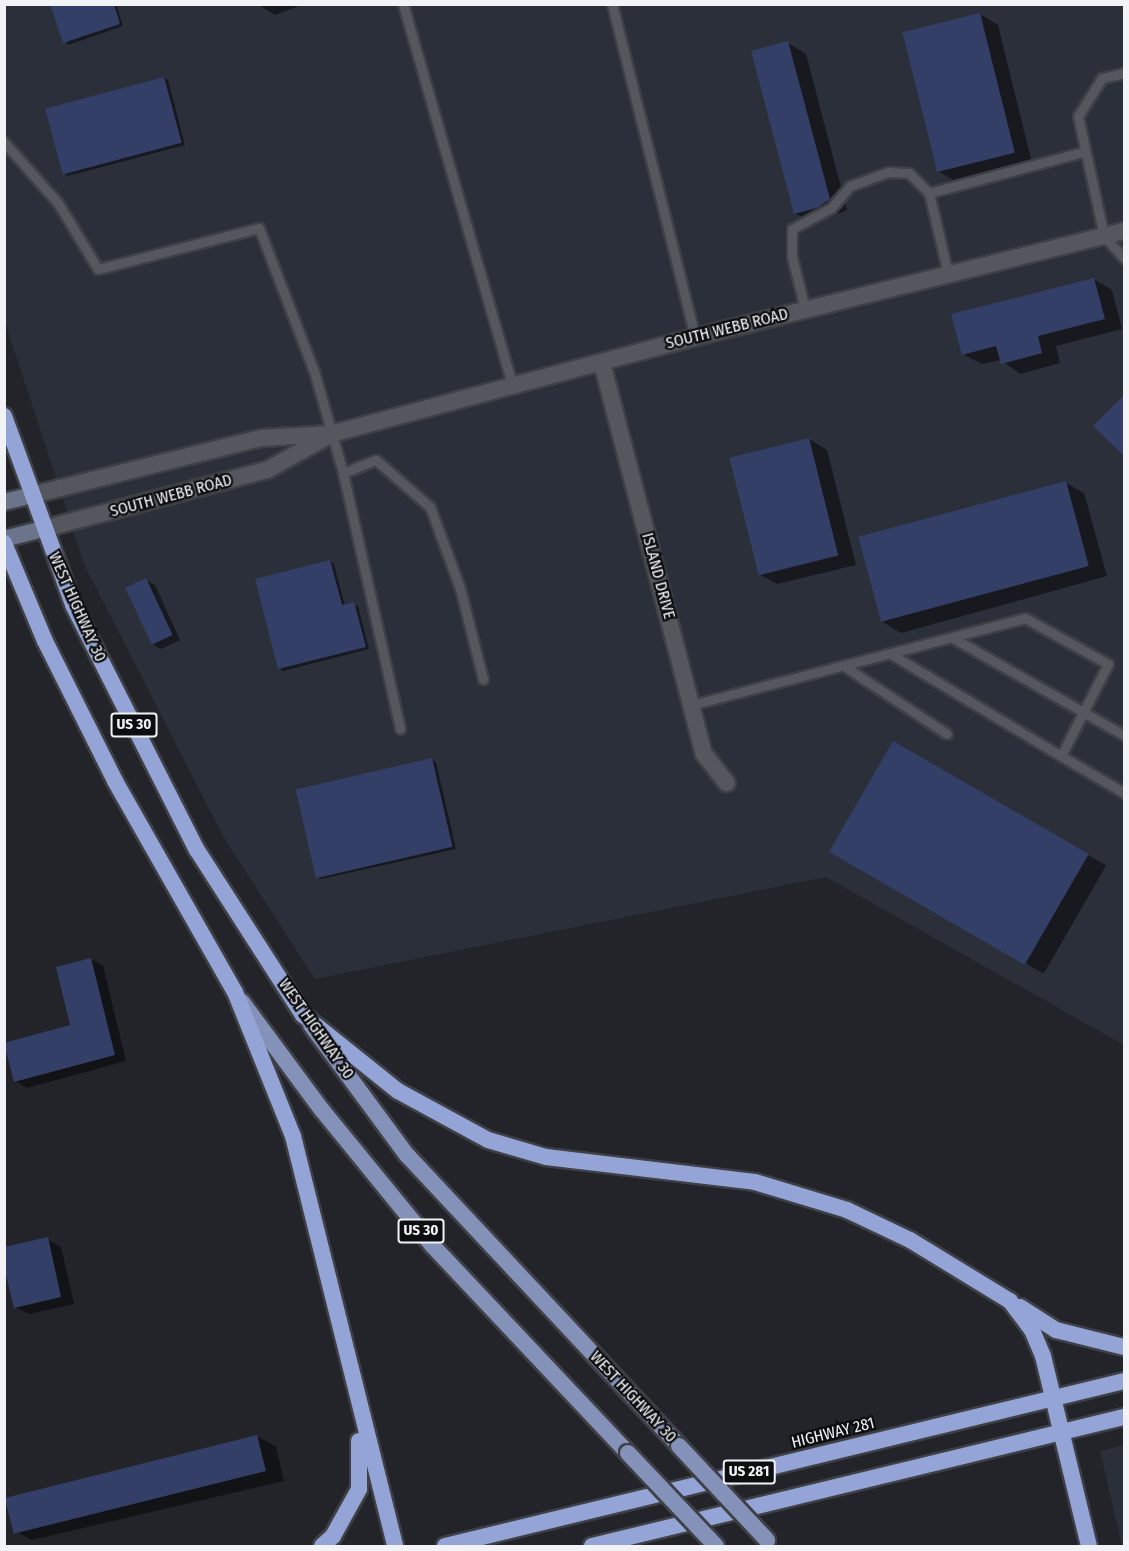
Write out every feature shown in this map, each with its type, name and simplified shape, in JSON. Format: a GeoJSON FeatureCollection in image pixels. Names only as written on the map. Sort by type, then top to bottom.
{"type":"FeatureCollection","features":[{"type":"Feature","properties":{"kind":"highway","name":"WEST HIGHWAY 30"},"geometry":{"type":"LineString","coordinates":[[4,416],[43,529],[73,605],[197,850],[303,1015]]}},
{"type":"Feature","properties":{"kind":"highway","name":"US 30"},"geometry":{"type":"LineString","coordinates":[[4,541],[45,641],[115,781],[235,992]]}},
{"type":"Feature","properties":{"kind":"highway"},"geometry":{"type":"LineString","coordinates":[[235,992],[293,1136],[352,1384],[395,1546]]}},
{"type":"Feature","properties":{"kind":"highway"},"geometry":{"type":"LineString","coordinates":[[303,1015],[398,1091],[488,1140],[546,1157],[755,1182],[847,1210],[910,1240],[1056,1330],[1125,1347]]}},
{"type":"Feature","properties":{"kind":"highway"},"geometry":{"type":"LineString","coordinates":[[1010,1301],[1032,1330],[1054,1398],[1089,1546]]}},
{"type":"Feature","properties":{"kind":"highway","name":"HIGHWAY 281"},"geometry":{"type":"LineString","coordinates":[[445,1546],[1125,1381]]}},
{"type":"Feature","properties":{"kind":"highway"},"geometry":{"type":"LineString","coordinates":[[322,1546],[333,1536],[359,1489],[362,1459],[352,1384]]}},
{"type":"Feature","properties":{"kind":"highway","name":"US 281"},"geometry":{"type":"LineString","coordinates":[[592,1546],[1125,1417]]}},
{"type":"Feature","properties":{"kind":"main road","name":"SOUTH WEBB ROAD"},"geometry":{"type":"LineString","coordinates":[[4,502],[32,495]]}},
{"type":"Feature","properties":{"kind":"main road","name":"SOUTH WEBB ROAD"},"geometry":{"type":"LineString","coordinates":[[4,541],[43,529]]}},
{"type":"Feature","properties":{"kind":"main road","name":"US 30"},"geometry":{"type":"LineString","coordinates":[[235,992],[322,1110],[432,1245],[716,1546]]}},
{"type":"Feature","properties":{"kind":"main road","name":"WEST HIGHWAY 30"},"geometry":{"type":"LineString","coordinates":[[303,1015],[407,1155],[770,1543]]}},
{"type":"Feature","properties":{"kind":"street","name":"SOUTH WEBB ROAD"},"geometry":{"type":"LineString","coordinates":[[32,495],[261,438],[331,434],[695,337],[1125,231]]}},
{"type":"Feature","properties":{"kind":"street","name":"ISLAND DRIVE"},"geometry":{"type":"LineString","coordinates":[[602,363],[704,754],[727,783]]}},
{"type":"Feature","properties":{"kind":"street","name":"SOUTH WEBB ROAD"},"geometry":{"type":"LineString","coordinates":[[43,529],[267,470],[331,434]]}},
{"type":"Feature","properties":{"kind":"lane"},"geometry":{"type":"LineString","coordinates":[[403,4],[512,384]]}},
{"type":"Feature","properties":{"kind":"lane"},"geometry":{"type":"LineString","coordinates":[[612,4],[695,337]]}},
{"type":"Feature","properties":{"kind":"lane"},"geometry":{"type":"LineString","coordinates":[[1125,73],[1102,78],[1078,116],[1083,152],[1104,236],[1125,258]]}},
{"type":"Feature","properties":{"kind":"lane"},"geometry":{"type":"LineString","coordinates":[[4,142],[58,203],[98,269],[259,228],[314,371],[343,473],[400,729]]}},
{"type":"Feature","properties":{"kind":"lane"},"geometry":{"type":"LineString","coordinates":[[929,193],[1083,152]]}},
{"type":"Feature","properties":{"kind":"lane"},"geometry":{"type":"LineString","coordinates":[[805,309],[792,257],[792,229],[831,208],[850,186],[888,172],[909,174],[929,193],[948,274]]}},
{"type":"Feature","properties":{"kind":"lane"},"geometry":{"type":"LineString","coordinates":[[343,473],[375,460],[430,507],[460,588],[483,679]]}},
{"type":"Feature","properties":{"kind":"lane"},"geometry":{"type":"LineString","coordinates":[[691,705],[1025,618],[1108,664],[1061,756]]}},
{"type":"Feature","properties":{"kind":"lane"},"geometry":{"type":"LineString","coordinates":[[953,638],[1125,735]]}},
{"type":"Feature","properties":{"kind":"lane"},"geometry":{"type":"LineString","coordinates":[[891,654],[1125,793]]}},
{"type":"Feature","properties":{"kind":"lane"},"geometry":{"type":"LineString","coordinates":[[844,666],[947,734]]}},
{"type":"Feature","properties":{"kind":"shaded area"},"geometry":{"type":"Polygon","coordinates":[[[4,5],[1124,5],[1124,1045],[826,877],[315,979],[224,838],[84,564],[5,322],[4,5]]]}},
{"type":"Feature","properties":{"kind":"shaded area"},"geometry":{"type":"Polygon","coordinates":[[[1124,1445],[1124,1546],[1122,1546],[1100,1451],[1124,1445]]]}},
{"type":"Feature","properties":{"kind":"building"},"geometry":{"type":"Polygon","coordinates":[[[50,4],[114,4],[120,24],[63,43],[50,4]]]}},
{"type":"Feature","properties":{"kind":"building"},"geometry":{"type":"Polygon","coordinates":[[[980,13],[1015,153],[937,172],[902,32],[980,13]]]}},
{"type":"Feature","properties":{"kind":"building"},"geometry":{"type":"Polygon","coordinates":[[[788,41],[830,199],[817,208],[794,214],[751,51],[788,41]]]}},
{"type":"Feature","properties":{"kind":"building"},"geometry":{"type":"Polygon","coordinates":[[[164,77],[182,143],[63,175],[45,109],[164,77]]]}},
{"type":"Feature","properties":{"kind":"building"},"geometry":{"type":"Polygon","coordinates":[[[1094,278],[1105,319],[1038,336],[1042,353],[1001,364],[996,346],[962,355],[951,314],[1094,278]]]}},
{"type":"Feature","properties":{"kind":"building"},"geometry":{"type":"Polygon","coordinates":[[[1125,394],[1125,457],[1093,426],[1125,394]]]}},
{"type":"Feature","properties":{"kind":"building"},"geometry":{"type":"Polygon","coordinates":[[[809,438],[838,555],[759,575],[729,458],[809,438]]]}},
{"type":"Feature","properties":{"kind":"building"},"geometry":{"type":"Polygon","coordinates":[[[1066,481],[1089,566],[881,622],[858,537],[1066,481]]]}},
{"type":"Feature","properties":{"kind":"building"},"geometry":{"type":"Polygon","coordinates":[[[330,560],[342,605],[354,602],[366,647],[278,669],[255,579],[330,560]]]}},
{"type":"Feature","properties":{"kind":"building"},"geometry":{"type":"Polygon","coordinates":[[[146,578],[173,635],[152,645],[125,588],[146,578]]]}},
{"type":"Feature","properties":{"kind":"building"},"geometry":{"type":"Polygon","coordinates":[[[893,741],[1089,854],[1025,965],[829,852],[893,741]]]}},
{"type":"Feature","properties":{"kind":"building"},"geometry":{"type":"Polygon","coordinates":[[[432,758],[452,847],[316,878],[296,789],[432,758]]]}},
{"type":"Feature","properties":{"kind":"building"},"geometry":{"type":"Polygon","coordinates":[[[91,958],[115,1055],[14,1082],[4,1043],[70,1025],[56,967],[91,958]]]}},
{"type":"Feature","properties":{"kind":"building"},"geometry":{"type":"Polygon","coordinates":[[[48,1237],[61,1297],[14,1308],[4,1267],[4,1247],[48,1237]]]}},
{"type":"Feature","properties":{"kind":"building"},"geometry":{"type":"Polygon","coordinates":[[[257,1435],[266,1471],[14,1534],[5,1498],[257,1435]]]}}]}
